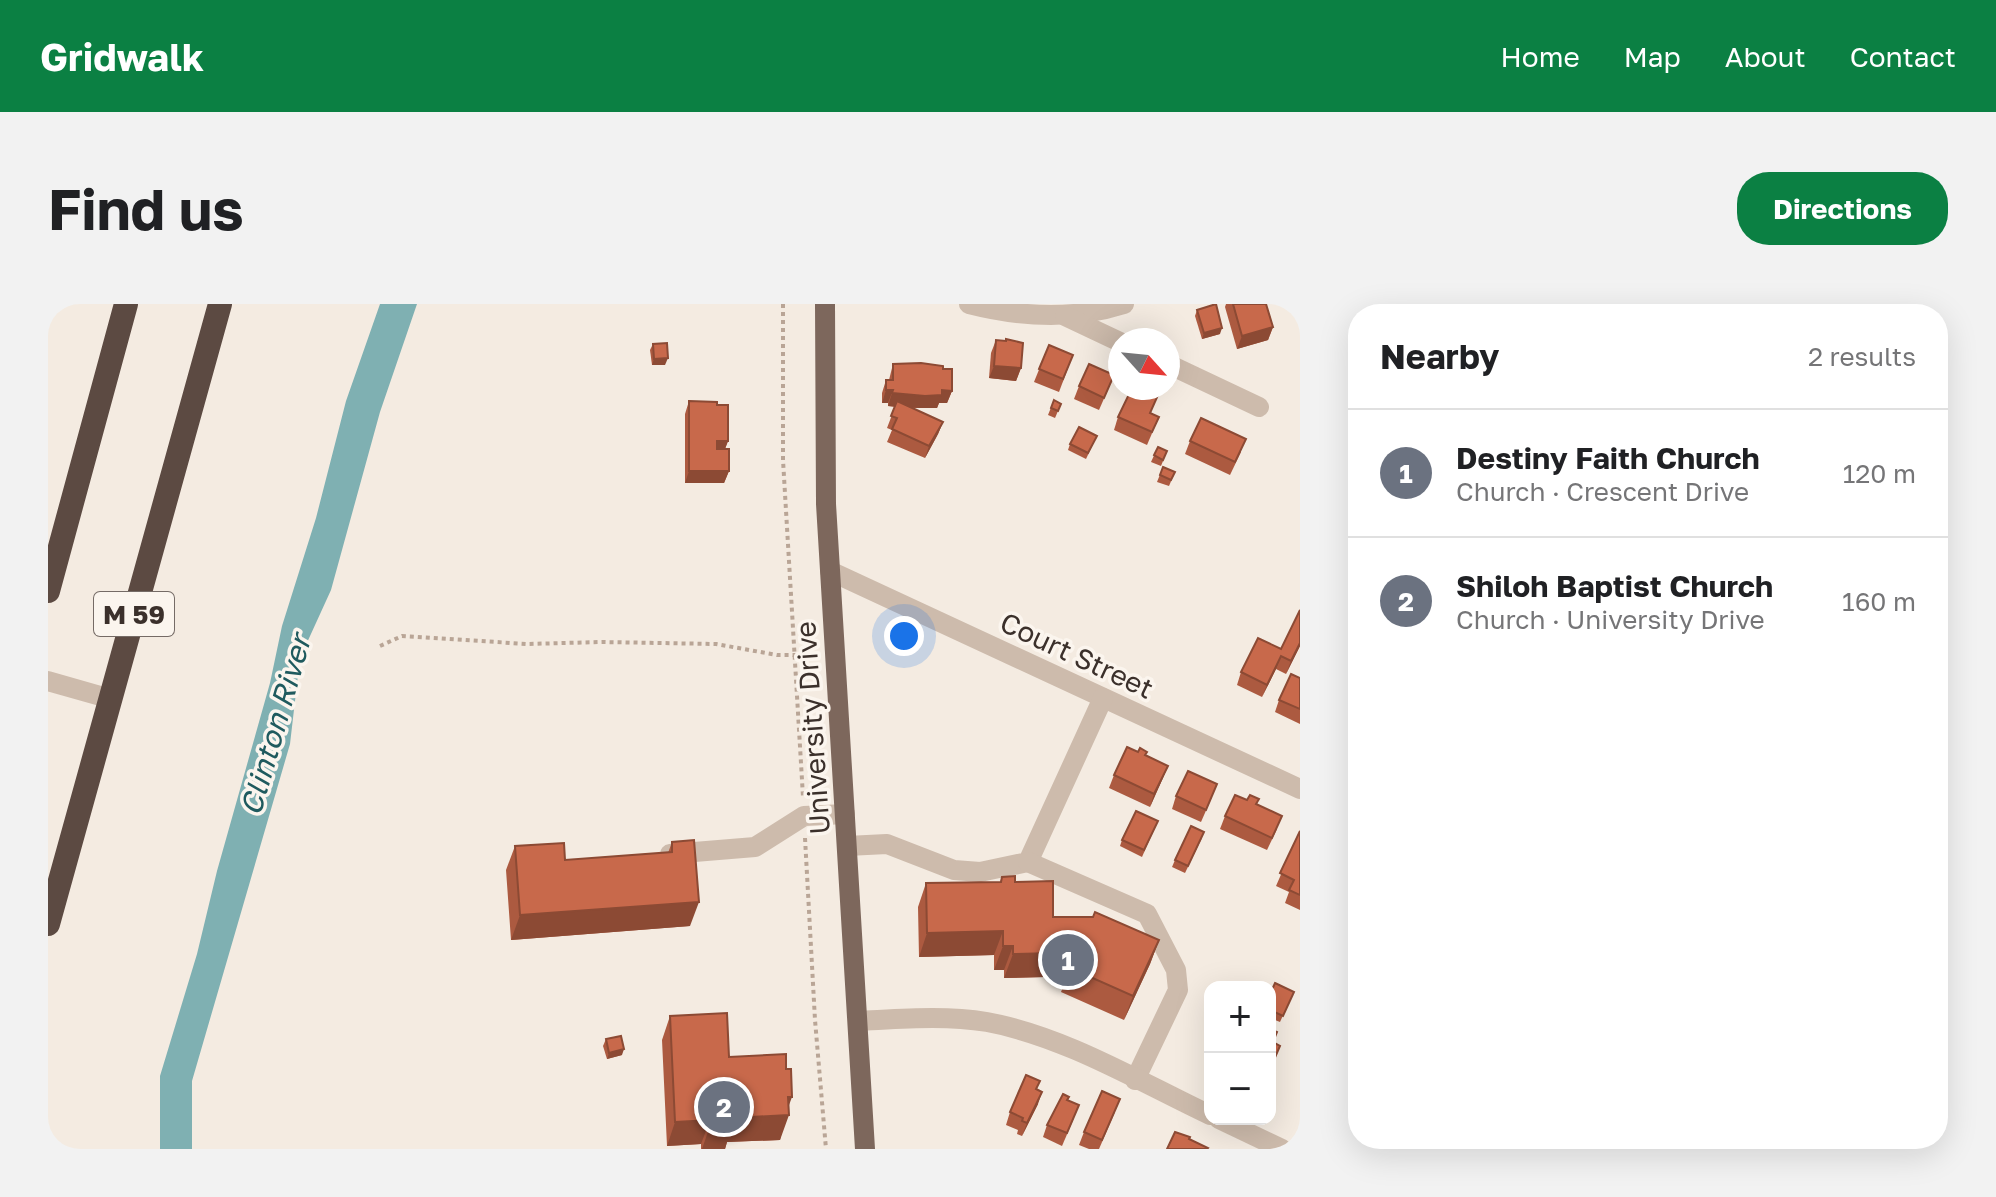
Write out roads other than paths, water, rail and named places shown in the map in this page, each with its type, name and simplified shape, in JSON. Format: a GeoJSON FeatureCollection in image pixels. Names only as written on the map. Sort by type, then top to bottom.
{"type":"FeatureCollection","features":[{"type":"Feature","properties":{"kind":"highway"},"geometry":{"type":"LineString","coordinates":[[48,591],[126,304]]}},
{"type":"Feature","properties":{"kind":"highway","name":"M 59"},"geometry":{"type":"LineString","coordinates":[[48,924],[220,304]]}},
{"type":"Feature","properties":{"kind":"main road","name":"University Drive"},"geometry":{"type":"LineString","coordinates":[[825,304],[825,483],[865,1149]]}},
{"type":"Feature","properties":{"kind":"street"},"geometry":{"type":"LineString","coordinates":[[969,304],[1010,312],[1062,315],[1124,304]]}},
{"type":"Feature","properties":{"kind":"street"},"geometry":{"type":"LineString","coordinates":[[1062,315],[1108,336]]}},
{"type":"Feature","properties":{"kind":"street"},"geometry":{"type":"LineString","coordinates":[[1180,370],[1259,407]]}},
{"type":"Feature","properties":{"kind":"street","name":"Court Street"},"geometry":{"type":"LineString","coordinates":[[830,571],[1300,789]]}},
{"type":"Feature","properties":{"kind":"street"},"geometry":{"type":"LineString","coordinates":[[48,681],[111,699]]}},
{"type":"Feature","properties":{"kind":"street"},"geometry":{"type":"LineString","coordinates":[[1028,862],[1103,698]]}},
{"type":"Feature","properties":{"kind":"street"},"geometry":{"type":"LineString","coordinates":[[660,855],[755,847],[804,816],[845,814]]}},
{"type":"Feature","properties":{"kind":"street"},"geometry":{"type":"LineString","coordinates":[[847,846],[887,844],[954,870],[980,872],[1028,862],[1147,914],[1176,970],[1178,990],[1135,1080]]}},
{"type":"Feature","properties":{"kind":"street"},"geometry":{"type":"LineString","coordinates":[[858,1021],[939,1017],[987,1022],[1042,1037],[1204,1112]]}},
{"type":"Feature","properties":{"kind":"street"},"geometry":{"type":"LineString","coordinates":[[1232,1125],[1282,1149]]}},
{"type":"Feature","properties":{"kind":"water","name":"Clinton River"},"geometry":{"type":"Polygon","coordinates":[[[380,304],[417,304],[380,412],[331,590],[300,658],[290,744],[192,1081],[192,1149],[160,1149],[160,1076],[197,954],[270,683],[282,626],[316,518],[346,401],[380,304]]]}},
{"type":"Feature","properties":{"kind":"place","name":"Destiny Faith Church"},"geometry":{"type":"Point","coordinates":[1068,960]}},
{"type":"Feature","properties":{"kind":"place","name":"Shiloh Baptist Church"},"geometry":{"type":"Point","coordinates":[724,1107]}}]}
